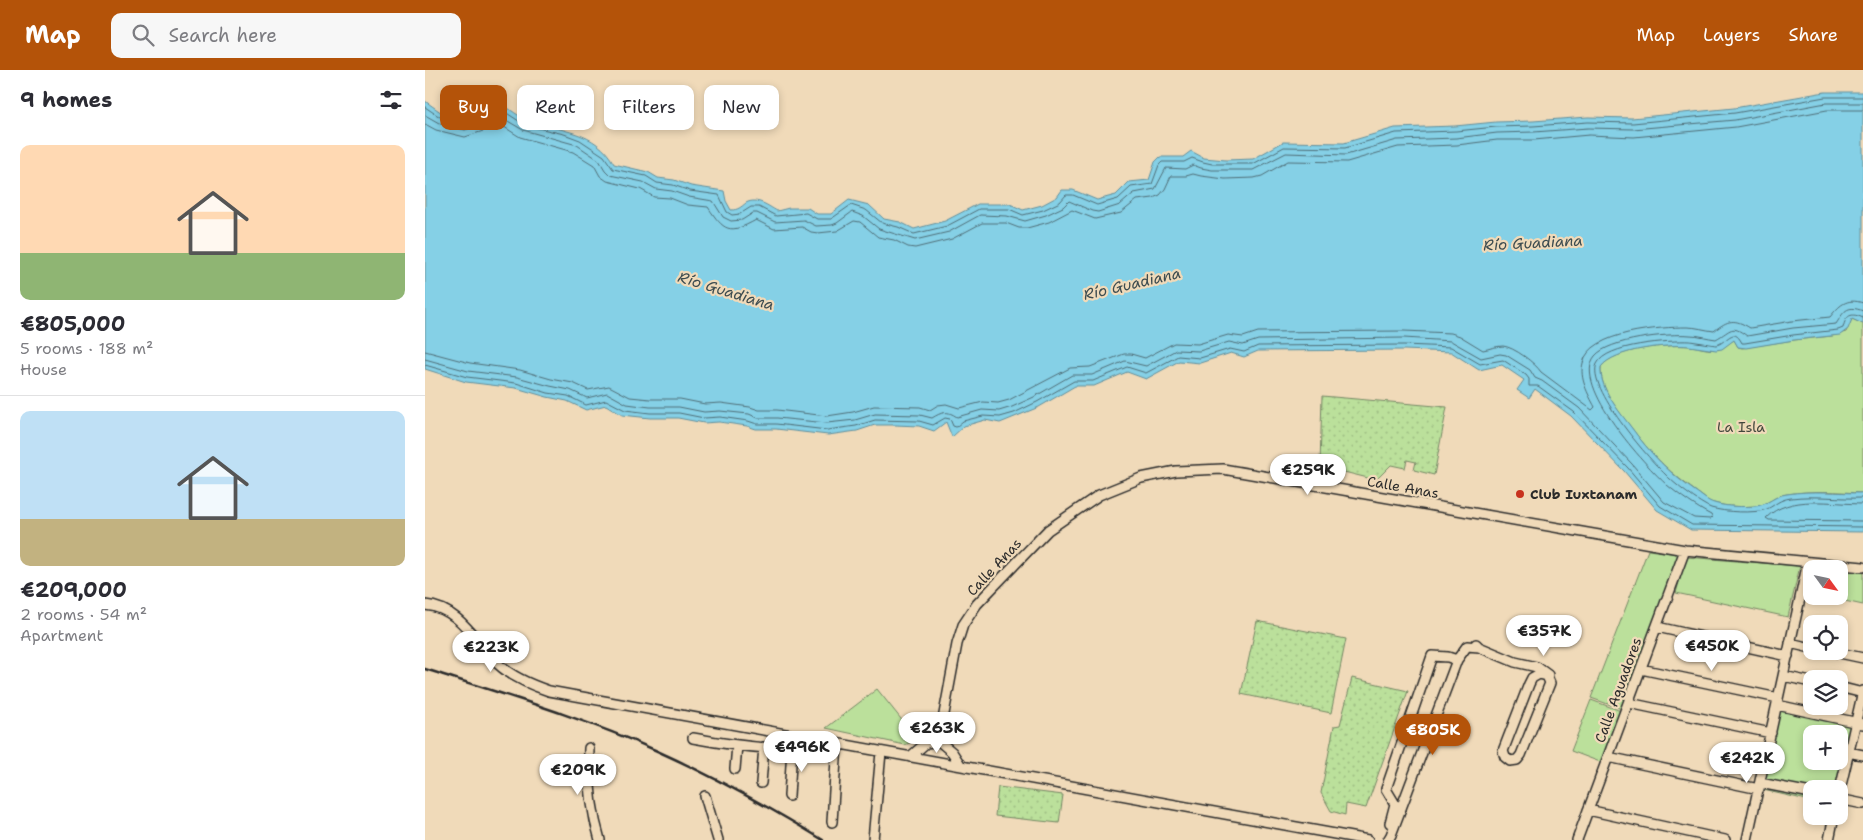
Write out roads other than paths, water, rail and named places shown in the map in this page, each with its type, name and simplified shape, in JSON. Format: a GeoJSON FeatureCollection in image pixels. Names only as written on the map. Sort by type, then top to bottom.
{"type":"FeatureCollection","features":[{"type":"Feature","properties":{"kind":"street","name":"Calle Anas"},"geometry":{"type":"LineString","coordinates":[[939,741],[957,644],[963,625],[977,604],[1048,530],[1099,495],[1141,478],[1176,471],[1223,469],[1685,550],[1803,562]]}},
{"type":"Feature","properties":{"kind":"street","name":"Calle Aguadores"},"geometry":{"type":"LineString","coordinates":[[1577,840],[1685,550]]}},
{"type":"Feature","properties":{"kind":"street","name":"Calle Anas"},"geometry":{"type":"LineString","coordinates":[[1848,566],[1863,567]]}},
{"type":"Feature","properties":{"kind":"street"},"geometry":{"type":"LineString","coordinates":[[1747,840],[1803,584]]}},
{"type":"Feature","properties":{"kind":"street"},"geometry":{"type":"LineString","coordinates":[[425,605],[437,607],[454,615],[498,664],[516,677],[549,691],[1368,840]]}},
{"type":"Feature","properties":{"kind":"street"},"geometry":{"type":"LineString","coordinates":[[1657,626],[1788,656]]}},
{"type":"Feature","properties":{"kind":"street"},"geometry":{"type":"LineString","coordinates":[[1790,643],[1803,646]]}},
{"type":"Feature","properties":{"kind":"street"},"geometry":{"type":"LineString","coordinates":[[1387,840],[1391,835],[1405,798],[1452,659],[1467,646],[1479,647],[1515,662],[1531,665],[1545,672],[1549,680],[1550,683],[1521,755],[1517,760],[1510,761],[1503,751],[1530,681],[1535,675],[1539,674],[1547,676],[1549,680]]}},
{"type":"Feature","properties":{"kind":"street"},"geometry":{"type":"LineString","coordinates":[[1848,655],[1863,658]]}},
{"type":"Feature","properties":{"kind":"street"},"geometry":{"type":"LineString","coordinates":[[1387,840],[1395,804],[1386,789],[1431,656],[1452,659]]}},
{"type":"Feature","properties":{"kind":"street"},"geometry":{"type":"LineString","coordinates":[[1515,662],[1525,671],[1530,681]]}},
{"type":"Feature","properties":{"kind":"street"},"geometry":{"type":"LineString","coordinates":[[1641,669],[1859,724]]}},
{"type":"Feature","properties":{"kind":"street"},"geometry":{"type":"LineString","coordinates":[[1783,676],[1803,680]]}},
{"type":"Feature","properties":{"kind":"street"},"geometry":{"type":"LineString","coordinates":[[1848,690],[1863,692],[1859,724],[1848,752],[1863,754]]}},
{"type":"Feature","properties":{"kind":"street"},"geometry":{"type":"LineString","coordinates":[[1629,703],[1771,733]]}},
{"type":"Feature","properties":{"kind":"street"},"geometry":{"type":"LineString","coordinates":[[693,738],[737,745],[792,749],[806,749],[815,739]]}},
{"type":"Feature","properties":{"kind":"street"},"geometry":{"type":"LineString","coordinates":[[910,757],[926,743],[939,741],[952,752],[961,766]]}},
{"type":"Feature","properties":{"kind":"street"},"geometry":{"type":"LineString","coordinates":[[832,822],[837,744]]}},
{"type":"Feature","properties":{"kind":"street"},"geometry":{"type":"LineString","coordinates":[[735,769],[737,745]]}},
{"type":"Feature","properties":{"kind":"street"},"geometry":{"type":"LineString","coordinates":[[761,783],[764,747]]}},
{"type":"Feature","properties":{"kind":"street"},"geometry":{"type":"LineString","coordinates":[[589,748],[588,767],[591,797],[600,840]]}},
{"type":"Feature","properties":{"kind":"street"},"geometry":{"type":"LineString","coordinates":[[789,796],[792,749]]}},
{"type":"Feature","properties":{"kind":"street"},"geometry":{"type":"LineString","coordinates":[[873,840],[881,752]]}},
{"type":"Feature","properties":{"kind":"street"},"geometry":{"type":"LineString","coordinates":[[1608,757],[1759,786],[1803,792]]}},
{"type":"Feature","properties":{"kind":"street"},"geometry":{"type":"LineString","coordinates":[[705,796],[718,840]]}},
{"type":"Feature","properties":{"kind":"street"},"geometry":{"type":"LineString","coordinates":[[1392,799],[1397,801],[1405,798]]}},
{"type":"Feature","properties":{"kind":"street"},"geometry":{"type":"LineString","coordinates":[[1848,801],[1863,804]]}},
{"type":"Feature","properties":{"kind":"street"},"geometry":{"type":"LineString","coordinates":[[1588,810],[1725,840]]}},
{"type":"Feature","properties":{"kind":"street"},"geometry":{"type":"LineString","coordinates":[[1829,840],[1832,825]]}},
{"type":"Feature","properties":{"kind":"water","name":"Río Guadiana"},"geometry":{"type":"Polygon","coordinates":[[[1825,92],[1863,92],[1863,324],[1852,319],[1848,329],[1840,335],[1746,348],[1738,347],[1734,340],[1722,349],[1716,350],[1689,346],[1642,349],[1617,356],[1601,367],[1603,383],[1621,414],[1660,462],[1709,501],[1724,505],[1751,506],[1764,504],[1783,495],[1796,493],[1863,493],[1863,532],[1691,530],[1657,510],[1624,471],[1571,416],[1535,389],[1529,398],[1517,390],[1524,380],[1502,365],[1479,370],[1451,352],[1404,350],[1258,351],[1244,357],[1231,353],[1200,363],[1179,361],[1146,379],[1127,372],[1094,386],[1075,386],[1039,407],[1000,423],[985,420],[964,426],[952,437],[946,422],[934,431],[919,426],[875,425],[857,431],[828,435],[776,429],[756,429],[719,422],[704,423],[678,418],[622,415],[606,405],[586,410],[567,401],[516,388],[466,382],[425,369],[425,101],[440,112],[440,130],[507,130],[507,107],[517,114],[517,130],[562,130],[587,138],[597,144],[614,164],[648,172],[658,178],[724,191],[726,201],[731,210],[738,209],[750,201],[754,201],[777,211],[789,208],[808,208],[817,214],[831,214],[849,200],[869,205],[884,219],[900,222],[914,229],[945,221],[978,204],[1010,204],[1023,210],[1042,205],[1057,197],[1062,190],[1073,190],[1097,200],[1116,195],[1129,182],[1149,180],[1155,162],[1160,157],[1183,157],[1191,151],[1204,158],[1226,160],[1253,159],[1283,142],[1344,143],[1395,128],[1588,117],[1632,118],[1734,108],[1825,92]]]}},
{"type":"Feature","properties":{"kind":"railway"},"geometry":{"type":"LineString","coordinates":[[425,669],[570,716],[655,750],[741,792],[823,840]]}},
{"type":"Feature","properties":{"kind":"place","name":"Club Iuxtanam"},"geometry":{"type":"Point","coordinates":[1520,494]}},
{"type":"Feature","properties":{"kind":"park label","name":"La Isla"},"geometry":{"type":"Point","coordinates":[1741,427]}}]}
